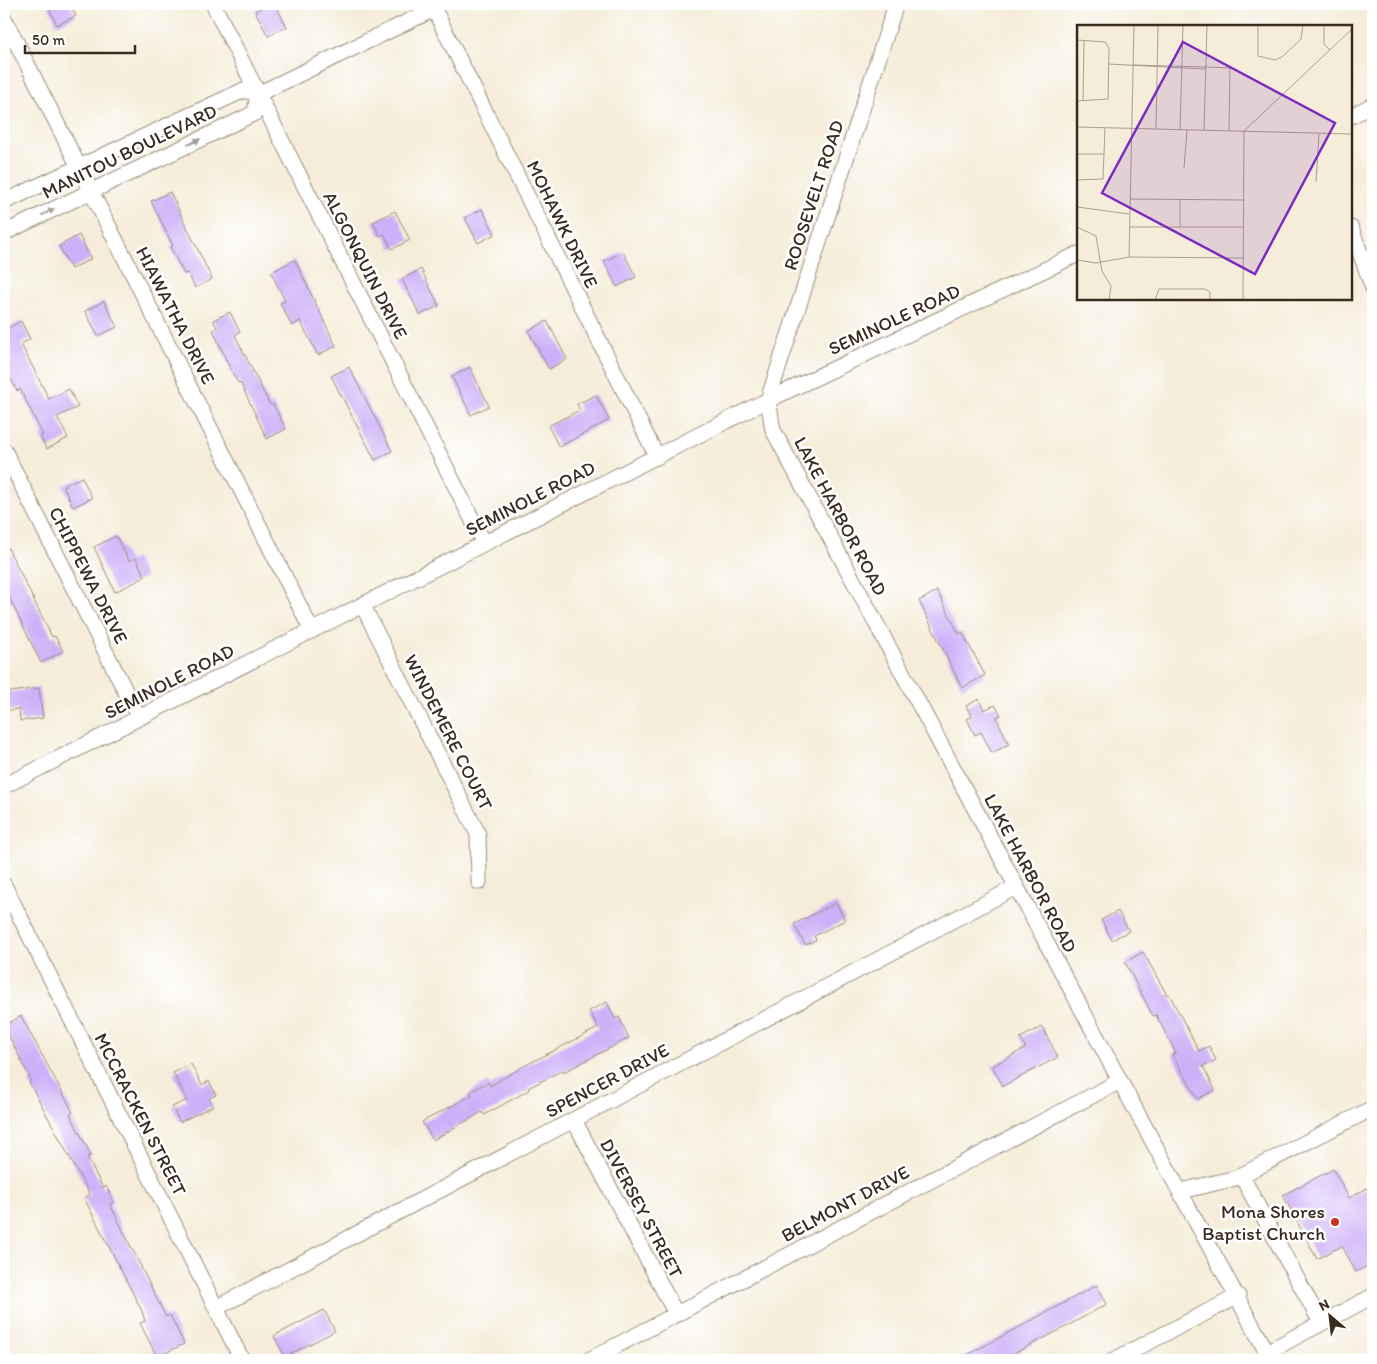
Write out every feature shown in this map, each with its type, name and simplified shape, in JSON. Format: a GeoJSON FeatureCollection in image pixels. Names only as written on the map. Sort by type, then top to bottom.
{"type":"FeatureCollection","features":[{"type":"Feature","properties":{"kind":"street","name":"ALGONQUIN DRIVE"},"geometry":{"type":"LineString","coordinates":[[213,4],[484,543]]}},
{"type":"Feature","properties":{"kind":"street","name":"ROOSEVELT ROAD"},"geometry":{"type":"LineString","coordinates":[[768,400],[896,4]]}},
{"type":"Feature","properties":{"kind":"street","name":"MANITOU BOULEVARD"},"geometry":{"type":"LineString","coordinates":[[4,202],[78,165],[244,90],[258,94],[434,9]]}},
{"type":"Feature","properties":{"kind":"street","name":"MOHAWK DRIVE"},"geometry":{"type":"LineString","coordinates":[[434,9],[657,457]]}},
{"type":"Feature","properties":{"kind":"street","name":"HIAWATHA DRIVE"},"geometry":{"type":"LineString","coordinates":[[4,18],[312,631]]}},
{"type":"Feature","properties":{"kind":"street","name":"MANITOU BOULEVARD"},"geometry":{"type":"LineString","coordinates":[[4,233],[255,113],[258,94]]}},
{"type":"Feature","properties":{"kind":"street"},"geometry":{"type":"LineString","coordinates":[[1352,115],[1373,104]]}},
{"type":"Feature","properties":{"kind":"street"},"geometry":{"type":"LineString","coordinates":[[1352,231],[1373,288]]}},
{"type":"Feature","properties":{"kind":"street","name":"SEMINOLE ROAD"},"geometry":{"type":"LineString","coordinates":[[4,786],[768,400],[1077,254]]}},
{"type":"Feature","properties":{"kind":"street","name":"LAKE HARBOR ROAD"},"geometry":{"type":"LineString","coordinates":[[768,400],[773,430],[1016,887],[1269,1356]]}},
{"type":"Feature","properties":{"kind":"street","name":"CHIPPEWA DRIVE"},"geometry":{"type":"LineString","coordinates":[[4,450],[139,718]]}},
{"type":"Feature","properties":{"kind":"street","name":"WINDEMERE COURT"},"geometry":{"type":"LineString","coordinates":[[363,606],[478,834],[479,882]]}},
{"type":"Feature","properties":{"kind":"street","name":"MCCRACKEN STREET"},"geometry":{"type":"LineString","coordinates":[[4,885],[242,1360]]}},
{"type":"Feature","properties":{"kind":"street","name":"SPENCER DRIVE"},"geometry":{"type":"LineString","coordinates":[[216,1308],[1016,887]]}},
{"type":"Feature","properties":{"kind":"street","name":"BELMONT DRIVE"},"geometry":{"type":"LineString","coordinates":[[589,1360],[1120,1081]]}},
{"type":"Feature","properties":{"kind":"street"},"geometry":{"type":"LineString","coordinates":[[1181,1191],[1241,1175],[1373,1108]]}},
{"type":"Feature","properties":{"kind":"street","name":"DIVERSEY STREET"},"geometry":{"type":"LineString","coordinates":[[574,1120],[676,1314]]}},
{"type":"Feature","properties":{"kind":"street"},"geometry":{"type":"LineString","coordinates":[[1241,1175],[1321,1323]]}},
{"type":"Feature","properties":{"kind":"street"},"geometry":{"type":"LineString","coordinates":[[1114,1360],[1238,1296]]}},
{"type":"Feature","properties":{"kind":"street"},"geometry":{"type":"LineString","coordinates":[[1269,1356],[1321,1323],[1373,1296]]}},
{"type":"Feature","properties":{"kind":"building"},"geometry":{"type":"Polygon","coordinates":[[[47,4],[70,4],[76,16],[57,25],[47,4]]]}},
{"type":"Feature","properties":{"kind":"building"},"geometry":{"type":"Polygon","coordinates":[[[269,4],[275,4],[287,27],[268,36],[255,11],[269,4]]]}},
{"type":"Feature","properties":{"kind":"building"},"geometry":{"type":"Polygon","coordinates":[[[170,192],[212,279],[195,288],[188,273],[184,274],[170,247],[173,246],[151,201],[170,192]]]}},
{"type":"Feature","properties":{"kind":"building"},"geometry":{"type":"Polygon","coordinates":[[[482,209],[495,234],[478,243],[465,218],[482,209]]]}},
{"type":"Feature","properties":{"kind":"building"},"geometry":{"type":"Polygon","coordinates":[[[395,211],[410,240],[392,249],[384,234],[380,236],[373,222],[395,211]]]}},
{"type":"Feature","properties":{"kind":"building"},"geometry":{"type":"Polygon","coordinates":[[[79,235],[91,259],[71,269],[59,246],[79,235]]]}},
{"type":"Feature","properties":{"kind":"building"},"geometry":{"type":"Polygon","coordinates":[[[623,252],[636,277],[617,287],[604,261],[623,252]]]}},
{"type":"Feature","properties":{"kind":"building"},"geometry":{"type":"Polygon","coordinates":[[[295,260],[336,346],[318,355],[300,321],[292,326],[280,303],[285,301],[271,272],[295,260]]]}},
{"type":"Feature","properties":{"kind":"building"},"geometry":{"type":"Polygon","coordinates":[[[421,269],[439,306],[420,315],[402,279],[421,269]]]}},
{"type":"Feature","properties":{"kind":"building"},"geometry":{"type":"Polygon","coordinates":[[[104,301],[117,327],[98,336],[85,311],[104,301]]]}},
{"type":"Feature","properties":{"kind":"building"},"geometry":{"type":"Polygon","coordinates":[[[230,312],[240,332],[235,335],[270,405],[273,404],[286,429],[267,439],[240,382],[238,383],[231,371],[213,330],[217,328],[213,320],[230,312]]]}},
{"type":"Feature","properties":{"kind":"building"},"geometry":{"type":"Polygon","coordinates":[[[21,321],[30,339],[21,344],[49,399],[69,389],[78,407],[57,417],[68,438],[47,449],[40,436],[43,435],[20,389],[17,391],[6,369],[4,369],[4,330],[21,321]]]}},
{"type":"Feature","properties":{"kind":"building"},"geometry":{"type":"Polygon","coordinates":[[[547,321],[567,359],[549,369],[528,331],[547,321]]]}},
{"type":"Feature","properties":{"kind":"building"},"geometry":{"type":"Polygon","coordinates":[[[349,367],[392,451],[375,460],[331,376],[349,367]]]}},
{"type":"Feature","properties":{"kind":"building"},"geometry":{"type":"Polygon","coordinates":[[[470,367],[489,406],[471,415],[452,377],[470,367]]]}},
{"type":"Feature","properties":{"kind":"building"},"geometry":{"type":"Polygon","coordinates":[[[596,395],[609,420],[559,447],[548,426],[580,410],[577,404],[596,395]]]}},
{"type":"Feature","properties":{"kind":"building"},"geometry":{"type":"Polygon","coordinates":[[[82,477],[92,498],[73,507],[63,486],[82,477]]]}},
{"type":"Feature","properties":{"kind":"building"},"geometry":{"type":"Polygon","coordinates":[[[116,536],[129,561],[136,558],[145,577],[115,592],[94,547],[116,536]]]}},
{"type":"Feature","properties":{"kind":"building"},"geometry":{"type":"Polygon","coordinates":[[[4,540],[52,637],[55,636],[63,651],[41,663],[4,587],[4,540]]]}},
{"type":"Feature","properties":{"kind":"building"},"geometry":{"type":"Polygon","coordinates":[[[937,591],[959,634],[962,632],[985,675],[962,688],[919,601],[937,591]]]}},
{"type":"Feature","properties":{"kind":"building"},"geometry":{"type":"Polygon","coordinates":[[[39,688],[43,718],[20,721],[19,709],[4,711],[4,693],[39,688]]]}},
{"type":"Feature","properties":{"kind":"building"},"geometry":{"type":"Polygon","coordinates":[[[979,699],[984,710],[995,705],[1001,715],[996,717],[1009,744],[992,753],[981,732],[975,735],[967,719],[972,717],[966,706],[979,699]]]}},
{"type":"Feature","properties":{"kind":"building"},"geometry":{"type":"Polygon","coordinates":[[[836,903],[845,920],[814,936],[816,940],[805,945],[794,924],[836,903]]]}},
{"type":"Feature","properties":{"kind":"building"},"geometry":{"type":"Polygon","coordinates":[[[1118,911],[1129,931],[1112,940],[1101,920],[1118,911]]]}},
{"type":"Feature","properties":{"kind":"building"},"geometry":{"type":"Polygon","coordinates":[[[1143,952],[1167,995],[1169,994],[1199,1051],[1209,1046],[1216,1060],[1203,1066],[1215,1090],[1198,1099],[1172,1054],[1176,1053],[1156,1015],[1153,1016],[1125,962],[1143,952]]]}},
{"type":"Feature","properties":{"kind":"building"},"geometry":{"type":"Polygon","coordinates":[[[607,1002],[615,1019],[619,1017],[629,1038],[564,1072],[563,1070],[528,1088],[529,1090],[484,1115],[482,1112],[433,1140],[422,1122],[472,1095],[470,1092],[488,1082],[490,1086],[524,1066],[598,1028],[589,1011],[607,1002]]]}},
{"type":"Feature","properties":{"kind":"building"},"geometry":{"type":"Polygon","coordinates":[[[21,1016],[73,1112],[70,1114],[91,1155],[87,1157],[103,1188],[106,1186],[114,1202],[110,1204],[153,1291],[166,1317],[170,1315],[184,1344],[157,1357],[140,1323],[145,1321],[142,1311],[84,1198],[90,1195],[29,1082],[31,1080],[4,1026],[21,1016]]]}},
{"type":"Feature","properties":{"kind":"building"},"geometry":{"type":"Polygon","coordinates":[[[1042,1027],[1058,1057],[1003,1086],[992,1066],[1026,1048],[1020,1038],[1042,1027]]]}},
{"type":"Feature","properties":{"kind":"building"},"geometry":{"type":"Polygon","coordinates":[[[191,1064],[202,1085],[209,1081],[216,1095],[209,1098],[213,1106],[180,1122],[172,1107],[187,1100],[173,1073],[191,1064]]]}},
{"type":"Feature","properties":{"kind":"building","name":"Mona Shores Baptist Church"},"geometry":{"type":"Polygon","coordinates":[[[1333,1169],[1349,1198],[1373,1185],[1373,1263],[1356,1272],[1342,1246],[1317,1259],[1283,1195],[1333,1169]]]}},
{"type":"Feature","properties":{"kind":"building"},"geometry":{"type":"Polygon","coordinates":[[[1097,1285],[1107,1304],[1060,1330],[1001,1360],[958,1360],[1097,1285]]]}},
{"type":"Feature","properties":{"kind":"building"},"geometry":{"type":"Polygon","coordinates":[[[324,1310],[335,1331],[285,1357],[274,1336],[324,1310]]]}},
{"type":"Feature","properties":{"kind":"place","name":"Mona Shores Baptist Church"},"geometry":{"type":"Point","coordinates":[1335,1222]}}]}
